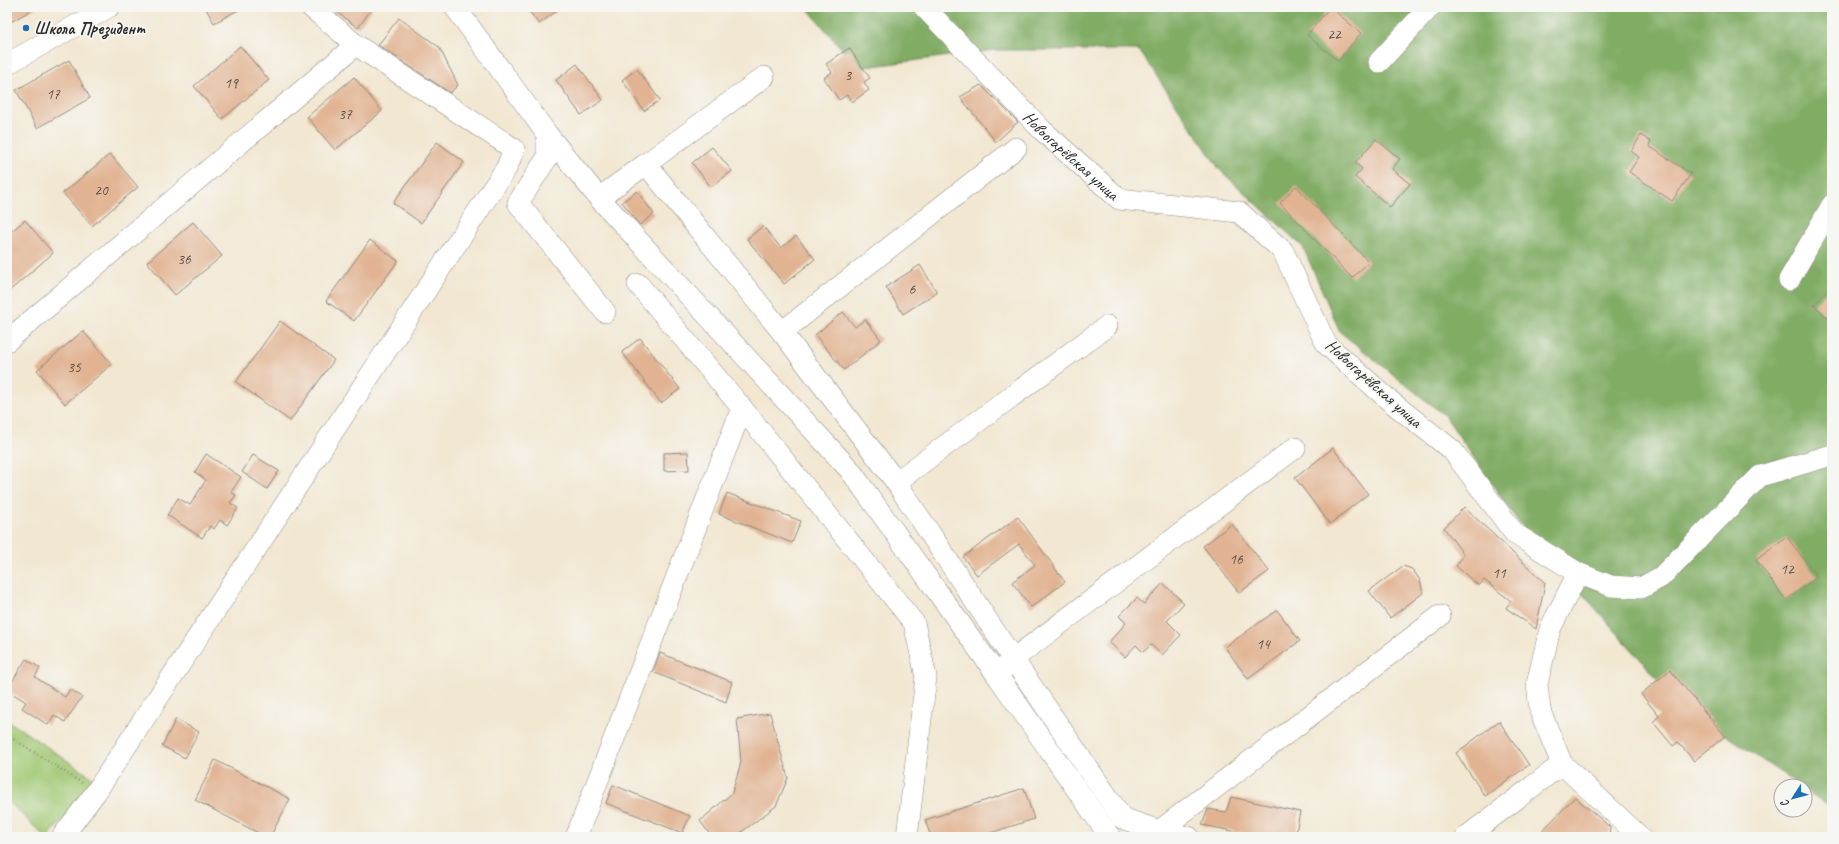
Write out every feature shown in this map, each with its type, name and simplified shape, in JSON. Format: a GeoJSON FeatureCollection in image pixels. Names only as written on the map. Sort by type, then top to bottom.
{"type":"FeatureCollection","features":[{"type":"Feature","properties":{"kind":"street"},"geometry":{"type":"LineString","coordinates":[[7,64],[109,7]]}},
{"type":"Feature","properties":{"kind":"street"},"geometry":{"type":"LineString","coordinates":[[62,837],[96,792],[507,167],[514,149],[356,45],[311,7]]}},
{"type":"Feature","properties":{"kind":"street"},"geometry":{"type":"LineString","coordinates":[[455,7],[547,134],[599,198],[850,470],[997,675],[1110,837]]}},
{"type":"Feature","properties":{"kind":"street","name":"Новоогарёвская улица"},"geometry":{"type":"LineString","coordinates":[[924,7],[1042,130],[1119,199],[1238,212],[1283,251],[1326,344],[1390,401],[1452,450],[1516,534],[1578,572],[1611,586],[1641,588],[1661,577],[1760,476],[1832,455]]}},
{"type":"Feature","properties":{"kind":"street"},"geometry":{"type":"LineString","coordinates":[[1379,62],[1430,7]]}},
{"type":"Feature","properties":{"kind":"street"},"geometry":{"type":"LineString","coordinates":[[7,341],[356,45]]}},
{"type":"Feature","properties":{"kind":"street"},"geometry":{"type":"LineString","coordinates":[[599,198],[764,77]]}},
{"type":"Feature","properties":{"kind":"street"},"geometry":{"type":"LineString","coordinates":[[547,134],[547,158],[518,203],[605,312]]}},
{"type":"Feature","properties":{"kind":"street"},"geometry":{"type":"LineString","coordinates":[[782,332],[1016,148]]}},
{"type":"Feature","properties":{"kind":"street"},"geometry":{"type":"LineString","coordinates":[[646,164],[782,332],[896,482],[1013,659],[1122,818],[1154,834],[1190,837]]}},
{"type":"Feature","properties":{"kind":"street"},"geometry":{"type":"LineString","coordinates":[[1789,280],[1832,205]]}},
{"type":"Feature","properties":{"kind":"street"},"geometry":{"type":"LineString","coordinates":[[638,284],[742,408],[914,623],[926,677],[907,837]]}},
{"type":"Feature","properties":{"kind":"street"},"geometry":{"type":"LineString","coordinates":[[896,482],[1107,326]]}},
{"type":"Feature","properties":{"kind":"street"},"geometry":{"type":"LineString","coordinates":[[576,837],[742,408]]}},
{"type":"Feature","properties":{"kind":"street"},"geometry":{"type":"LineString","coordinates":[[997,675],[1013,659],[1295,448]]}},
{"type":"Feature","properties":{"kind":"street"},"geometry":{"type":"LineString","coordinates":[[1578,572],[1550,629],[1537,684],[1540,712],[1562,764],[1640,837]]}},
{"type":"Feature","properties":{"kind":"street"},"geometry":{"type":"LineString","coordinates":[[1154,834],[1440,616]]}},
{"type":"Feature","properties":{"kind":"street"},"geometry":{"type":"LineString","coordinates":[[1466,837],[1562,764]]}},
{"type":"Feature","properties":{"kind":"path"},"geometry":{"type":"LineString","coordinates":[[7,734],[96,792]]}},
{"type":"Feature","properties":{"kind":"green space"},"geometry":{"type":"Polygon","coordinates":[[[806,7],[1832,7],[1832,808],[1813,795],[1813,778],[1788,778],[1680,704],[1517,520],[1445,416],[1340,332],[1303,247],[1220,170],[1139,50],[995,50],[858,68],[806,7]]]}},
{"type":"Feature","properties":{"kind":"green space"},"geometry":{"type":"Polygon","coordinates":[[[7,720],[93,778],[68,813],[48,837],[45,837],[7,800],[7,720]]]}},
{"type":"Feature","properties":{"kind":"building"},"geometry":{"type":"Polygon","coordinates":[[[7,7],[37,7],[7,24],[7,7]]]}},
{"type":"Feature","properties":{"kind":"building"},"geometry":{"type":"Polygon","coordinates":[[[205,7],[244,7],[214,23],[205,7]]]}},
{"type":"Feature","properties":{"kind":"building"},"geometry":{"type":"Polygon","coordinates":[[[330,7],[373,7],[358,28],[330,7]]]}},
{"type":"Feature","properties":{"kind":"building"},"geometry":{"type":"Polygon","coordinates":[[[526,7],[562,7],[539,24],[526,7]]]}},
{"type":"Feature","properties":{"kind":"building"},"geometry":{"type":"Polygon","coordinates":[[[1330,7],[1361,33],[1338,61],[1307,35],[1330,7]]]}},
{"type":"Feature","properties":{"kind":"building"},"geometry":{"type":"Polygon","coordinates":[[[399,18],[439,47],[458,85],[450,93],[378,45],[399,18]]]}},
{"type":"Feature","properties":{"kind":"building"},"geometry":{"type":"Polygon","coordinates":[[[240,46],[269,80],[222,119],[194,86],[240,46]]]}},
{"type":"Feature","properties":{"kind":"building"},"geometry":{"type":"Polygon","coordinates":[[[849,48],[870,78],[864,82],[869,90],[852,102],[847,95],[839,100],[824,78],[832,72],[826,64],[849,48]]]}},
{"type":"Feature","properties":{"kind":"building"},"geometry":{"type":"Polygon","coordinates":[[[69,60],[90,98],[37,128],[16,90],[69,60]]]}},
{"type":"Feature","properties":{"kind":"building"},"geometry":{"type":"Polygon","coordinates":[[[577,64],[603,100],[581,115],[556,80],[577,64]]]}},
{"type":"Feature","properties":{"kind":"building"},"geometry":{"type":"Polygon","coordinates":[[[637,69],[660,100],[644,111],[622,80],[637,69]]]}},
{"type":"Feature","properties":{"kind":"building"},"geometry":{"type":"Polygon","coordinates":[[[354,77],[382,111],[335,150],[307,117],[354,77]]]}},
{"type":"Feature","properties":{"kind":"building"},"geometry":{"type":"Polygon","coordinates":[[[981,85],[1018,122],[996,142],[960,97],[981,85]]]}},
{"type":"Feature","properties":{"kind":"building"},"geometry":{"type":"Polygon","coordinates":[[[1641,135],[1651,142],[1649,146],[1691,174],[1672,201],[1629,172],[1639,157],[1631,151],[1641,135]]]}},
{"type":"Feature","properties":{"kind":"building"},"geometry":{"type":"Polygon","coordinates":[[[1376,139],[1400,159],[1392,169],[1410,184],[1390,207],[1355,177],[1362,169],[1355,163],[1376,139]]]}},
{"type":"Feature","properties":{"kind":"building"},"geometry":{"type":"Polygon","coordinates":[[[437,142],[464,162],[421,223],[393,203],[437,142]]]}},
{"type":"Feature","properties":{"kind":"building"},"geometry":{"type":"Polygon","coordinates":[[[712,147],[732,171],[711,187],[692,163],[712,147]]]}},
{"type":"Feature","properties":{"kind":"building"},"geometry":{"type":"Polygon","coordinates":[[[110,154],[138,187],[92,226],[63,193],[110,154]]]}},
{"type":"Feature","properties":{"kind":"building"},"geometry":{"type":"Polygon","coordinates":[[[1296,186],[1369,262],[1352,278],[1280,203],[1296,186]]]}},
{"type":"Feature","properties":{"kind":"building"},"geometry":{"type":"Polygon","coordinates":[[[637,191],[654,214],[640,225],[622,202],[637,191]]]}},
{"type":"Feature","properties":{"kind":"building"},"geometry":{"type":"Polygon","coordinates":[[[25,220],[53,253],[7,293],[7,235],[25,220]]]}},
{"type":"Feature","properties":{"kind":"building"},"geometry":{"type":"Polygon","coordinates":[[[193,222],[222,256],[175,295],[147,262],[193,222]]]}},
{"type":"Feature","properties":{"kind":"building"},"geometry":{"type":"Polygon","coordinates":[[[763,226],[781,248],[796,236],[815,259],[784,284],[747,239],[763,226]]]}},
{"type":"Feature","properties":{"kind":"building"},"geometry":{"type":"Polygon","coordinates":[[[370,240],[398,261],[354,321],[326,301],[370,240]]]}},
{"type":"Feature","properties":{"kind":"building"},"geometry":{"type":"Polygon","coordinates":[[[920,265],[937,292],[903,314],[886,287],[920,265]]]}},
{"type":"Feature","properties":{"kind":"building"},"geometry":{"type":"Polygon","coordinates":[[[1832,286],[1832,322],[1814,305],[1832,286]]]}},
{"type":"Feature","properties":{"kind":"building"},"geometry":{"type":"Polygon","coordinates":[[[843,312],[855,327],[865,319],[881,340],[844,370],[815,335],[843,312]]]}},
{"type":"Feature","properties":{"kind":"building"},"geometry":{"type":"Polygon","coordinates":[[[280,321],[334,360],[290,421],[236,382],[280,321]]]}},
{"type":"Feature","properties":{"kind":"building"},"geometry":{"type":"Polygon","coordinates":[[[83,331],[112,364],[65,404],[37,370],[83,331]]]}},
{"type":"Feature","properties":{"kind":"building"},"geometry":{"type":"Polygon","coordinates":[[[640,338],[680,389],[661,403],[622,352],[640,338]]]}},
{"type":"Feature","properties":{"kind":"building"},"geometry":{"type":"Polygon","coordinates":[[[1333,448],[1368,494],[1330,524],[1295,478],[1333,448]]]}},
{"type":"Feature","properties":{"kind":"building"},"geometry":{"type":"Polygon","coordinates":[[[688,452],[689,470],[664,471],[664,453],[688,452]]]}},
{"type":"Feature","properties":{"kind":"building"},"geometry":{"type":"Polygon","coordinates":[[[206,454],[241,477],[231,492],[236,495],[230,503],[238,508],[227,525],[220,520],[214,529],[210,526],[202,538],[167,515],[178,498],[190,505],[206,480],[195,472],[206,454]]]}},
{"type":"Feature","properties":{"kind":"building"},"geometry":{"type":"Polygon","coordinates":[[[253,455],[279,471],[267,489],[242,472],[253,455]]]}},
{"type":"Feature","properties":{"kind":"building"},"geometry":{"type":"Polygon","coordinates":[[[727,493],[801,521],[792,543],[719,514],[727,493]]]}},
{"type":"Feature","properties":{"kind":"building"},"geometry":{"type":"Polygon","coordinates":[[[1464,507],[1545,583],[1536,629],[1506,608],[1511,601],[1484,580],[1479,586],[1456,566],[1464,555],[1444,528],[1464,507]]]}},
{"type":"Feature","properties":{"kind":"building"},"geometry":{"type":"Polygon","coordinates":[[[1018,517],[1065,582],[1031,607],[1012,582],[1035,565],[1019,544],[977,575],[963,557],[1018,517]]]}},
{"type":"Feature","properties":{"kind":"building"},"geometry":{"type":"Polygon","coordinates":[[[1232,524],[1269,571],[1239,593],[1203,546],[1232,524]]]}},
{"type":"Feature","properties":{"kind":"building"},"geometry":{"type":"Polygon","coordinates":[[[1787,537],[1817,577],[1786,600],[1756,560],[1787,537]]]}},
{"type":"Feature","properties":{"kind":"building"},"geometry":{"type":"Polygon","coordinates":[[[1403,566],[1412,569],[1420,580],[1423,593],[1390,618],[1369,591],[1403,566]]]}},
{"type":"Feature","properties":{"kind":"building"},"geometry":{"type":"Polygon","coordinates":[[[1163,583],[1184,603],[1167,621],[1181,635],[1162,655],[1151,645],[1143,652],[1136,645],[1125,657],[1109,642],[1126,623],[1119,616],[1137,598],[1144,604],[1163,583]]]}},
{"type":"Feature","properties":{"kind":"building"},"geometry":{"type":"Polygon","coordinates":[[[1277,610],[1300,641],[1248,679],[1225,647],[1277,610]]]}},
{"type":"Feature","properties":{"kind":"building"},"geometry":{"type":"Polygon","coordinates":[[[660,653],[732,682],[726,702],[653,672],[660,653]]]}},
{"type":"Feature","properties":{"kind":"building"},"geometry":{"type":"Polygon","coordinates":[[[26,659],[40,668],[35,677],[65,697],[70,689],[82,697],[65,722],[54,715],[48,725],[22,708],[26,702],[7,690],[26,659]]]}},
{"type":"Feature","properties":{"kind":"building"},"geometry":{"type":"Polygon","coordinates":[[[1670,670],[1725,736],[1694,761],[1678,742],[1673,746],[1653,722],[1659,716],[1641,694],[1670,670]]]}},
{"type":"Feature","properties":{"kind":"building"},"geometry":{"type":"Polygon","coordinates":[[[770,713],[788,778],[776,806],[735,837],[712,837],[700,821],[732,793],[741,762],[737,719],[770,713]]]}},
{"type":"Feature","properties":{"kind":"building"},"geometry":{"type":"Polygon","coordinates":[[[176,719],[199,732],[185,758],[162,746],[176,719]]]}},
{"type":"Feature","properties":{"kind":"building"},"geometry":{"type":"Polygon","coordinates":[[[1499,721],[1529,765],[1485,796],[1456,753],[1499,721]]]}},
{"type":"Feature","properties":{"kind":"building"},"geometry":{"type":"Polygon","coordinates":[[[215,760],[290,799],[270,837],[266,837],[195,800],[215,760]]]}},
{"type":"Feature","properties":{"kind":"building"},"geometry":{"type":"Polygon","coordinates":[[[613,785],[690,816],[682,833],[606,803],[613,785]]]}},
{"type":"Feature","properties":{"kind":"building"},"geometry":{"type":"Polygon","coordinates":[[[1024,788],[1034,819],[978,837],[931,837],[925,820],[1024,788]]]}},
{"type":"Feature","properties":{"kind":"building"},"geometry":{"type":"Polygon","coordinates":[[[1231,797],[1300,812],[1295,837],[1263,837],[1202,825],[1208,809],[1226,812],[1231,797]]]}},
{"type":"Feature","properties":{"kind":"building"},"geometry":{"type":"Polygon","coordinates":[[[1575,797],[1610,827],[1609,837],[1536,837],[1575,797]]]}},
{"type":"Feature","properties":{"kind":"place","name":"Школа Президент"},"geometry":{"type":"Point","coordinates":[26,28]}}]}
